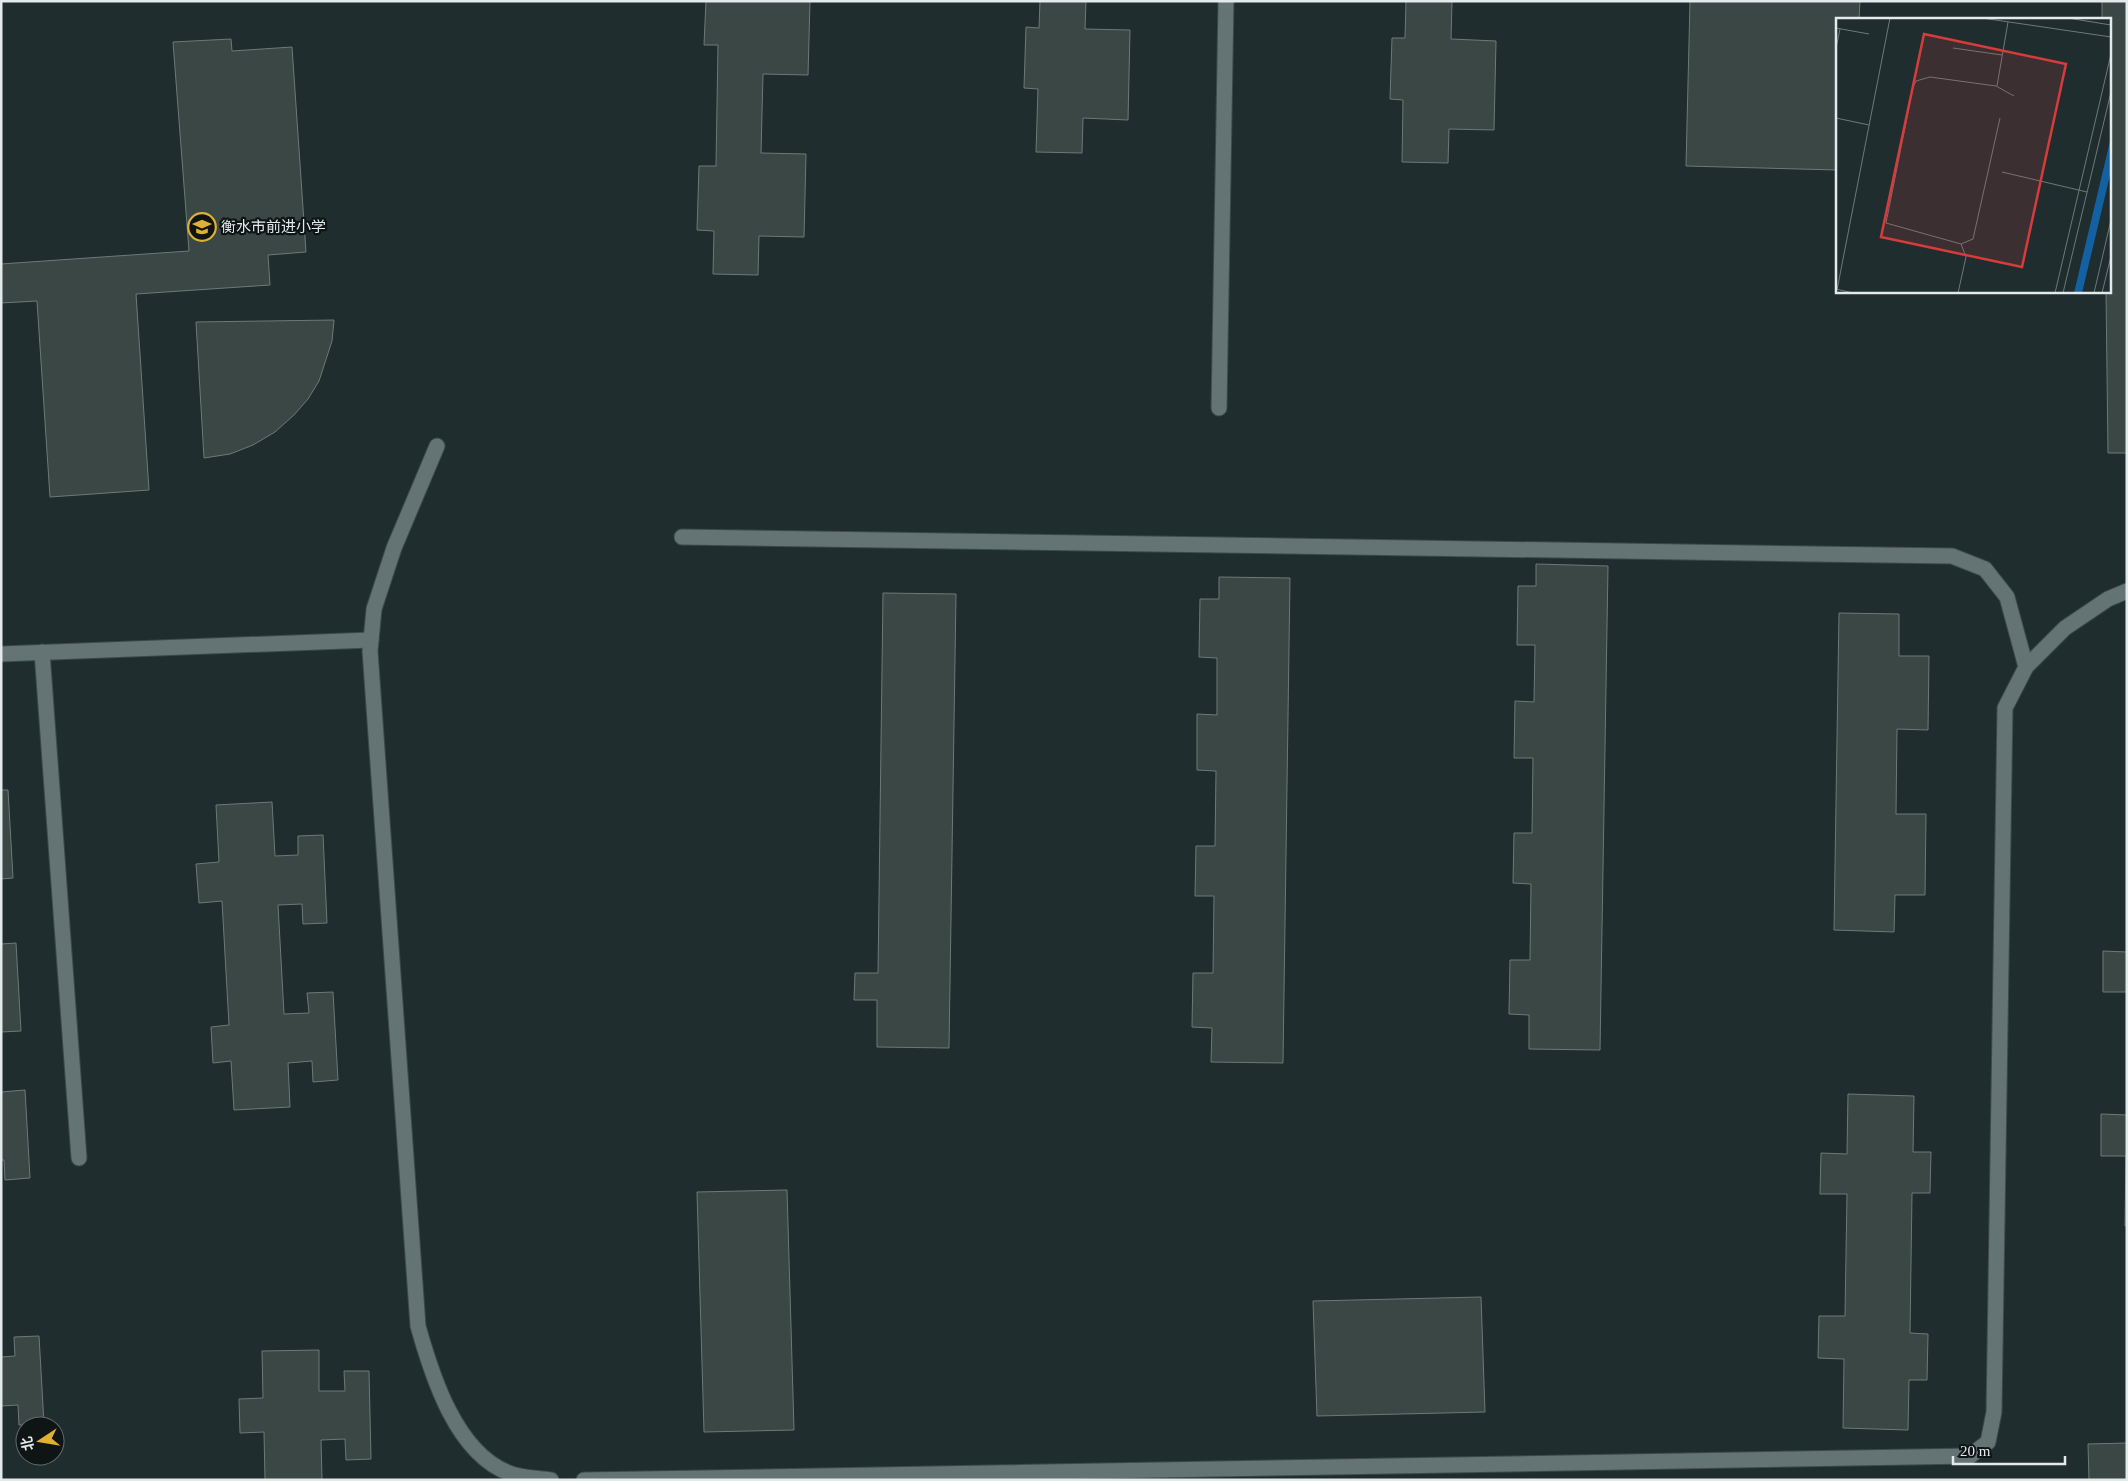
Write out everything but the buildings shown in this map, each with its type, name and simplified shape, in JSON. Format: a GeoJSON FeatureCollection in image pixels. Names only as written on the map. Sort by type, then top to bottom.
{"type":"FeatureCollection","features":[{"type":"Feature","properties":{"kind":"lane"},"geometry":{"type":"LineString","coordinates":[[1219,408],[1226,1]]}},
{"type":"Feature","properties":{"kind":"lane"},"geometry":{"type":"LineString","coordinates":[[436,446],[394,548],[374,609],[370,652],[418,1326],[439,1389],[461,1432],[487,1462],[510,1474],[551,1480]]}},
{"type":"Feature","properties":{"kind":"lane"},"geometry":{"type":"LineString","coordinates":[[682,538],[1952,556],[1985,569],[2006,597],[2026,667]]}},
{"type":"Feature","properties":{"kind":"lane"},"geometry":{"type":"LineString","coordinates":[[584,1480],[1970,1456],[1988,1442],[1994,1412],[2005,708],[2026,667],[2065,628],[2108,599],[2127,591]]}},
{"type":"Feature","properties":{"kind":"lane"},"geometry":{"type":"LineString","coordinates":[[1,654],[371,640]]}},
{"type":"Feature","properties":{"kind":"lane"},"geometry":{"type":"LineString","coordinates":[[42,652],[79,1158]]}},
{"type":"Feature","properties":{"kind":"place","name":"衡水市前进小学"},"geometry":{"type":"Point","coordinates":[202,227]}}]}
